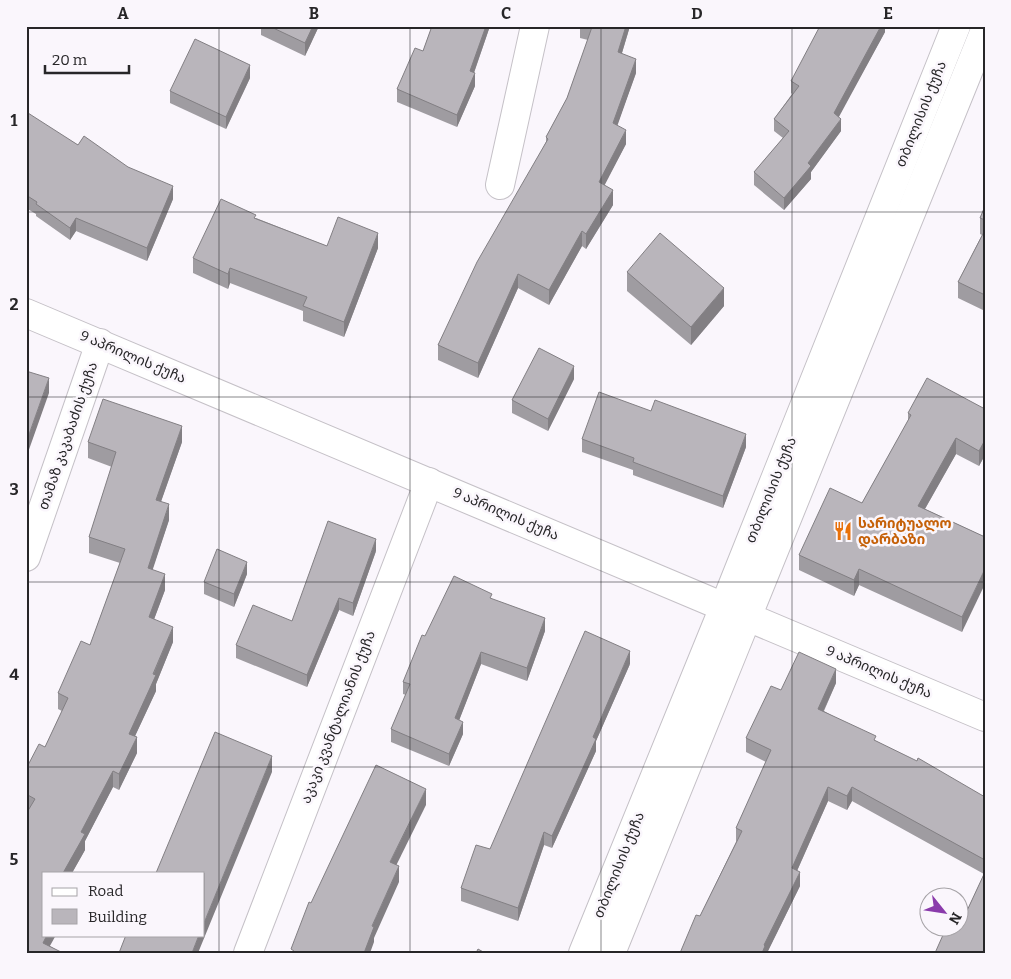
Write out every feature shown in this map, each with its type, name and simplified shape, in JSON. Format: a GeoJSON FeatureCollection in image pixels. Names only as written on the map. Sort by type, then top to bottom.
{"type":"FeatureCollection","features":[{"type":"Feature","properties":{"kind":"street"},"geometry":{"type":"LineString","coordinates":[[500,185],[535,26]]}},
{"type":"Feature","properties":{"kind":"street","name":"თბილისის ქუჩა"},"geometry":{"type":"LineString","coordinates":[[611,953],[736,612],[956,26]]}},
{"type":"Feature","properties":{"kind":"street","name":"თბილისის ქუჩა"},"geometry":{"type":"LineString","coordinates":[[583,953],[736,612],[985,30]]}},
{"type":"Feature","properties":{"kind":"street","name":"9 აპრილის ქუჩა"},"geometry":{"type":"LineString","coordinates":[[26,313],[985,718]]}},
{"type":"Feature","properties":{"kind":"street","name":"თამაზ კაკაბაძის ქუჩა"},"geometry":{"type":"LineString","coordinates":[[26,557],[100,343]]}},
{"type":"Feature","properties":{"kind":"street","name":"აკაკი კვანტალიანის ქუჩა"},"geometry":{"type":"LineString","coordinates":[[248,953],[429,482]]}},
{"type":"Feature","properties":{"kind":"building"},"geometry":{"type":"Polygon","coordinates":[[[269,26],[313,26],[305,43],[269,26]]]}},
{"type":"Feature","properties":{"kind":"building"},"geometry":{"type":"Polygon","coordinates":[[[432,26],[486,26],[470,71],[475,73],[457,115],[397,89],[415,48],[423,51],[432,26]]]}},
{"type":"Feature","properties":{"kind":"building"},"geometry":{"type":"Polygon","coordinates":[[[590,26],[626,26],[618,52],[636,59],[613,123],[626,130],[599,182],[613,190],[586,234],[582,231],[549,290],[518,274],[478,363],[438,345],[477,262],[548,139],[546,137],[567,98],[592,27],[590,26]]]}},
{"type":"Feature","properties":{"kind":"building"},"geometry":{"type":"Polygon","coordinates":[[[820,26],[881,26],[834,113],[841,119],[808,163],[811,166],[784,198],[754,172],[789,131],[774,119],[799,86],[791,81],[820,26]]]}},
{"type":"Feature","properties":{"kind":"building"},"geometry":{"type":"Polygon","coordinates":[[[195,39],[250,65],[226,117],[170,91],[195,39]]]}},
{"type":"Feature","properties":{"kind":"building"},"geometry":{"type":"Polygon","coordinates":[[[28,113],[78,145],[84,136],[128,167],[173,186],[147,248],[76,218],[70,228],[26,195],[26,115],[28,113]]]}},
{"type":"Feature","properties":{"kind":"building"},"geometry":{"type":"Polygon","coordinates":[[[221,199],[256,215],[254,218],[327,246],[338,217],[378,233],[344,322],[303,306],[307,297],[230,268],[228,274],[193,258],[221,199]]]}},
{"type":"Feature","properties":{"kind":"building"},"geometry":{"type":"Polygon","coordinates":[[[985,206],[985,220],[980,218],[985,206]]]}},
{"type":"Feature","properties":{"kind":"building"},"geometry":{"type":"Polygon","coordinates":[[[985,230],[985,295],[958,282],[985,230]]]}},
{"type":"Feature","properties":{"kind":"building"},"geometry":{"type":"Polygon","coordinates":[[[660,233],[724,288],[691,327],[627,272],[660,233]]]}},
{"type":"Feature","properties":{"kind":"building"},"geometry":{"type":"Polygon","coordinates":[[[539,348],[574,366],[548,419],[512,400],[539,348]]]}},
{"type":"Feature","properties":{"kind":"building"},"geometry":{"type":"Polygon","coordinates":[[[26,371],[49,378],[26,443],[26,371]]]}},
{"type":"Feature","properties":{"kind":"building"},"geometry":{"type":"Polygon","coordinates":[[[927,378],[985,409],[985,440],[979,451],[956,438],[918,506],[985,537],[985,569],[962,617],[859,569],[854,580],[799,555],[830,488],[862,503],[911,415],[908,413],[927,378]]]}},
{"type":"Feature","properties":{"kind":"building"},"geometry":{"type":"Polygon","coordinates":[[[599,392],[651,411],[655,400],[746,434],[723,496],[633,462],[634,458],[582,439],[599,392]]]}},
{"type":"Feature","properties":{"kind":"building"},"geometry":{"type":"Polygon","coordinates":[[[103,399],[182,426],[156,500],[169,504],[148,568],[165,574],[149,617],[173,627],[153,674],[156,675],[129,734],[137,737],[119,774],[113,771],[81,832],[85,834],[64,872],[42,872],[42,936],[46,936],[43,943],[61,952],[26,953],[26,814],[35,799],[26,794],[26,769],[39,744],[45,747],[68,698],[58,693],[81,641],[90,645],[125,549],[89,537],[116,452],[88,442],[103,399]]]}},
{"type":"Feature","properties":{"kind":"building"},"geometry":{"type":"Polygon","coordinates":[[[328,521],[376,539],[353,603],[339,598],[307,675],[236,645],[253,605],[292,621],[328,521]]]}},
{"type":"Feature","properties":{"kind":"building"},"geometry":{"type":"Polygon","coordinates":[[[217,549],[247,562],[234,594],[204,582],[217,549]]]}},
{"type":"Feature","properties":{"kind":"building"},"geometry":{"type":"Polygon","coordinates":[[[454,576],[492,594],[490,598],[545,618],[527,668],[481,652],[455,718],[463,722],[449,754],[391,729],[410,684],[403,682],[422,635],[425,636],[454,576]]]}},
{"type":"Feature","properties":{"kind":"building"},"geometry":{"type":"Polygon","coordinates":[[[585,631],[630,651],[593,737],[596,739],[552,836],[544,832],[518,908],[461,888],[476,845],[490,849],[585,631]]]}},
{"type":"Feature","properties":{"kind":"building"},"geometry":{"type":"Polygon","coordinates":[[[799,652],[836,669],[818,709],[876,736],[874,740],[917,761],[918,758],[985,797],[985,860],[852,787],[847,796],[828,787],[792,868],[800,872],[764,945],[762,953],[680,953],[696,915],[700,916],[742,831],[736,828],[771,750],[746,738],[771,686],[781,690],[799,652]]]}},
{"type":"Feature","properties":{"kind":"building"},"geometry":{"type":"Polygon","coordinates":[[[215,732],[272,756],[205,921],[205,872],[156,872],[215,732]]]}},
{"type":"Feature","properties":{"kind":"building"},"geometry":{"type":"Polygon","coordinates":[[[376,765],[426,789],[390,862],[399,866],[372,926],[374,927],[364,953],[293,953],[294,951],[291,949],[309,902],[311,903],[376,765]]]}},
{"type":"Feature","properties":{"kind":"building"},"geometry":{"type":"Polygon","coordinates":[[[985,872],[985,953],[935,953],[943,936],[968,936],[968,909],[985,872]]]}},
{"type":"Feature","properties":{"kind":"building"},"geometry":{"type":"Polygon","coordinates":[[[126,936],[199,936],[192,953],[119,953],[126,936]]]}},
{"type":"Feature","properties":{"kind":"building"},"geometry":{"type":"Polygon","coordinates":[[[478,949],[485,953],[476,953],[478,949]]]}},
{"type":"Feature","properties":{"kind":"place","name":"სარიტუალო დარბაზი"},"geometry":{"type":"Point","coordinates":[843,531]}}]}
